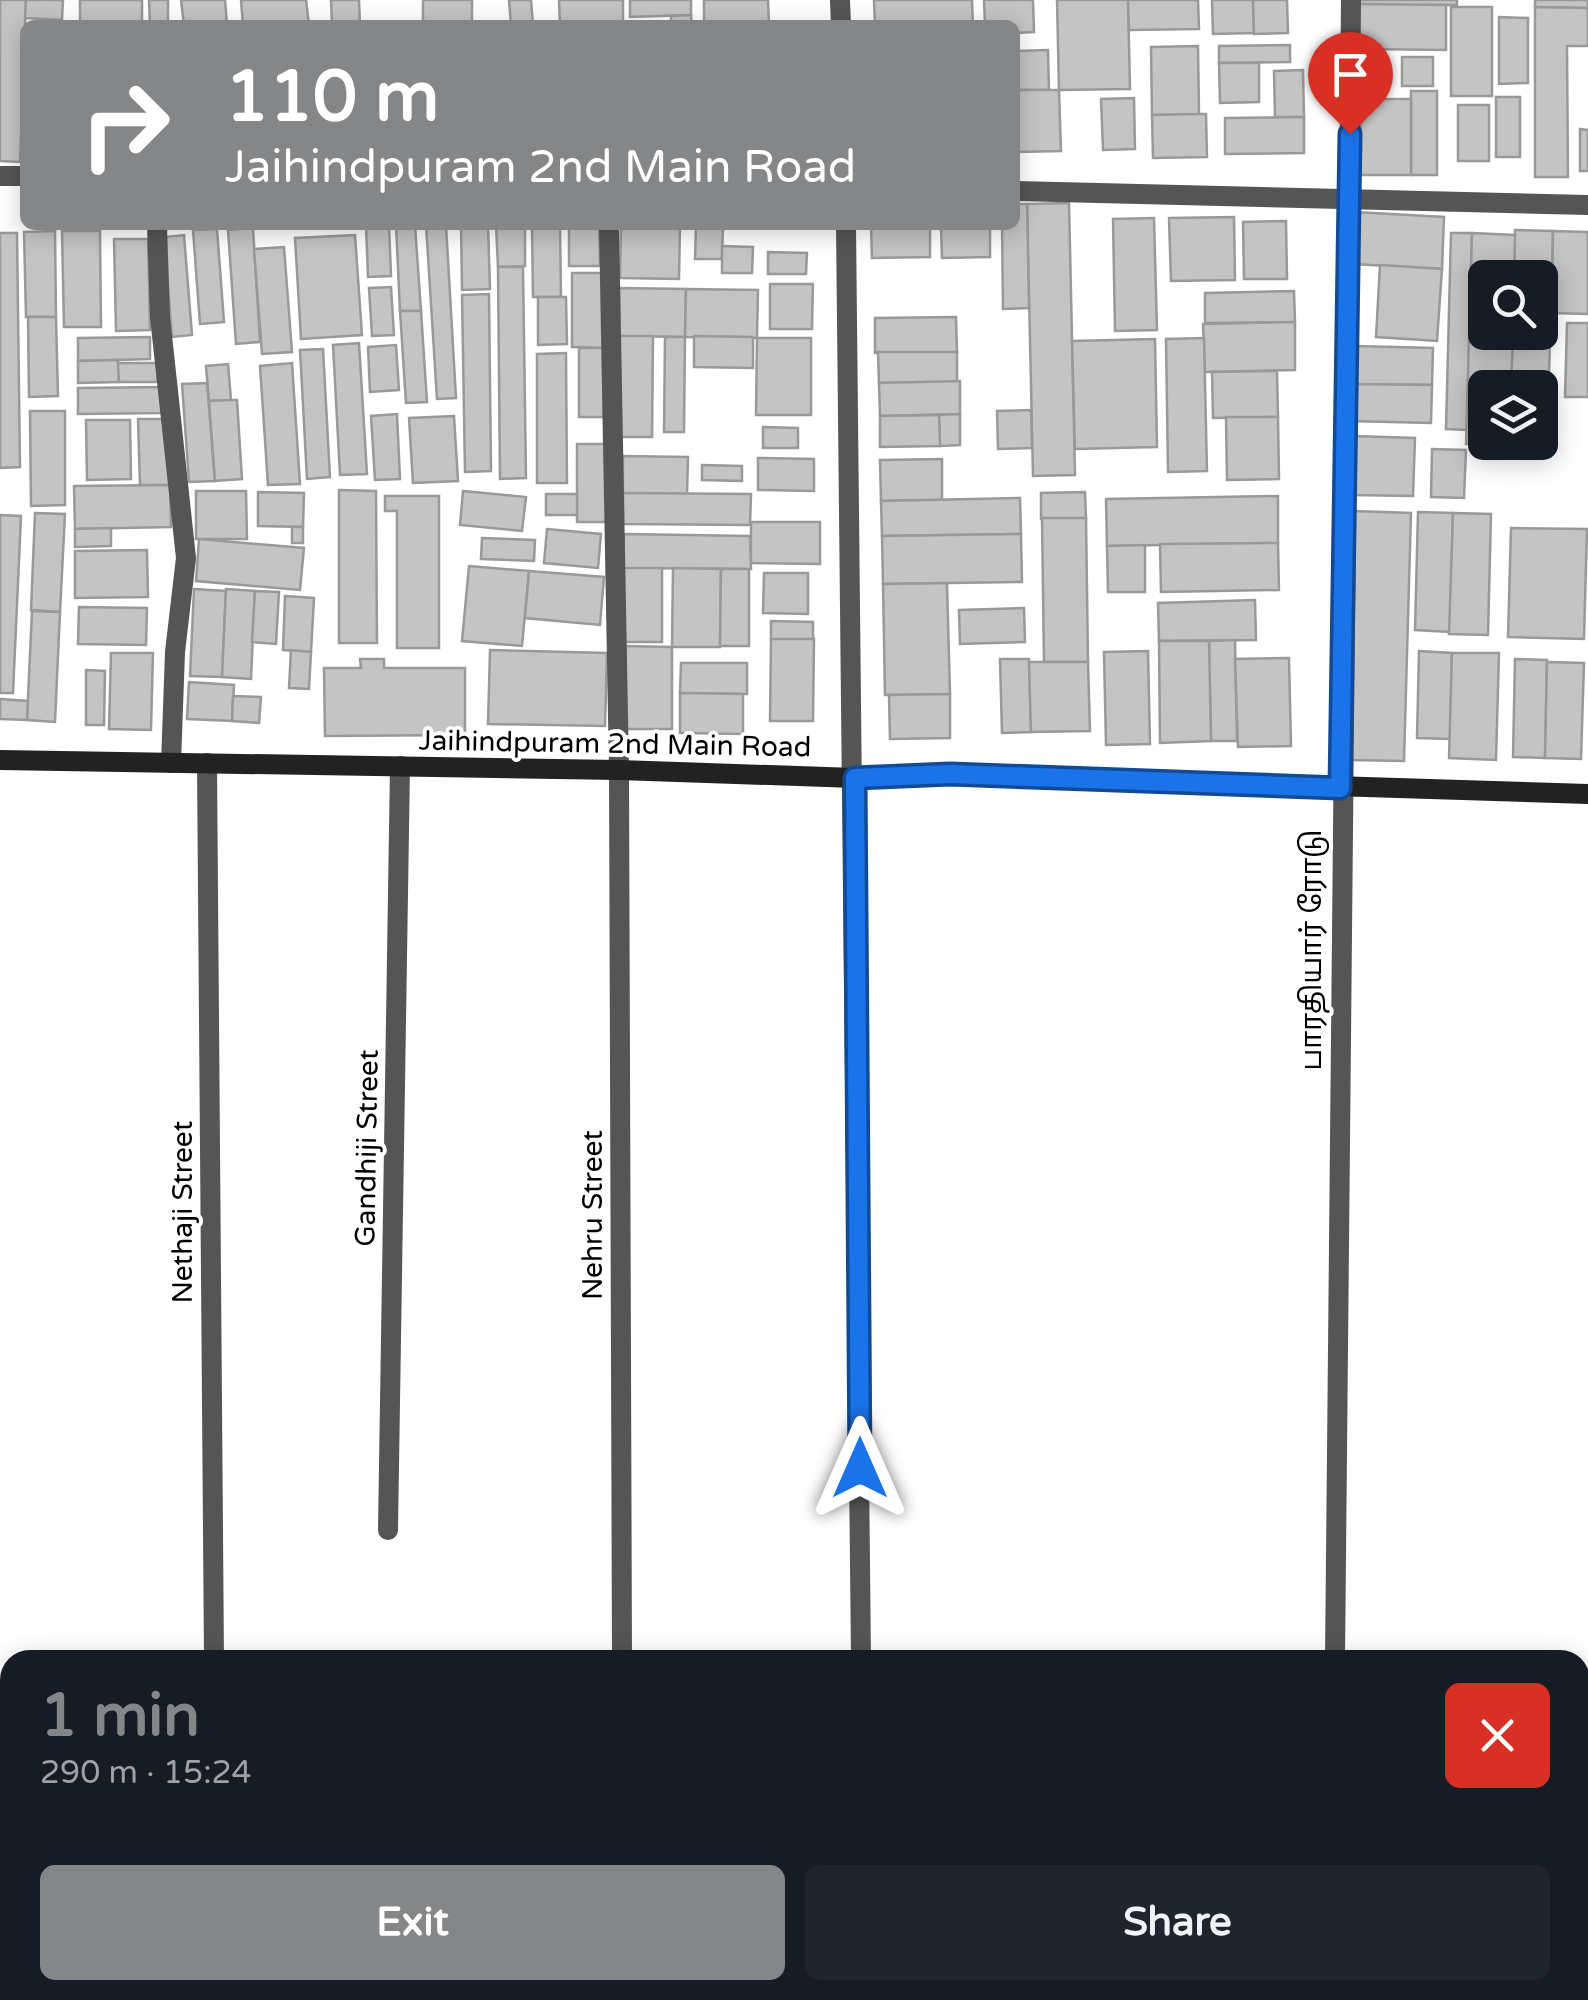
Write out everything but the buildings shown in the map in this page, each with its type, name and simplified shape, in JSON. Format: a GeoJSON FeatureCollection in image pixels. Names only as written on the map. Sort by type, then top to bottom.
{"type":"FeatureCollection","features":[{"type":"Feature","properties":{"kind":"street","name":"பாரதியார் ரோடு"},"geometry":{"type":"LineString","coordinates":[[1335,1650],[1340,788],[1351,0]]}},
{"type":"Feature","properties":{"kind":"street"},"geometry":{"type":"LineString","coordinates":[[1020,192],[1588,205]]}},
{"type":"Feature","properties":{"kind":"street"},"geometry":{"type":"LineString","coordinates":[[157,230],[160,317],[186,558],[175,652],[171,762]]}},
{"type":"Feature","properties":{"kind":"street","name":"Nehru Street"},"geometry":{"type":"LineString","coordinates":[[609,230],[620,770],[622,1650]]}},
{"type":"Feature","properties":{"kind":"street"},"geometry":{"type":"LineString","coordinates":[[846,230],[855,778],[860,1650]]}},
{"type":"Feature","properties":{"kind":"street","name":"Jaihindpuram 2nd Main Road"},"geometry":{"type":"LineString","coordinates":[[0,760],[620,770],[855,778],[950,774],[1588,794]]}},
{"type":"Feature","properties":{"kind":"street","name":"Nethaji Street"},"geometry":{"type":"LineString","coordinates":[[207,763],[214,1650]]}},
{"type":"Feature","properties":{"kind":"street","name":"Gandhiji Street"},"geometry":{"type":"LineString","coordinates":[[388,1530],[400,766]]}},
{"type":"Feature","properties":{"kind":"route"},"geometry":{"type":"LineString","coordinates":[[860,1468],[855,778],[950,774],[1340,788],[1350,134]]}}]}
